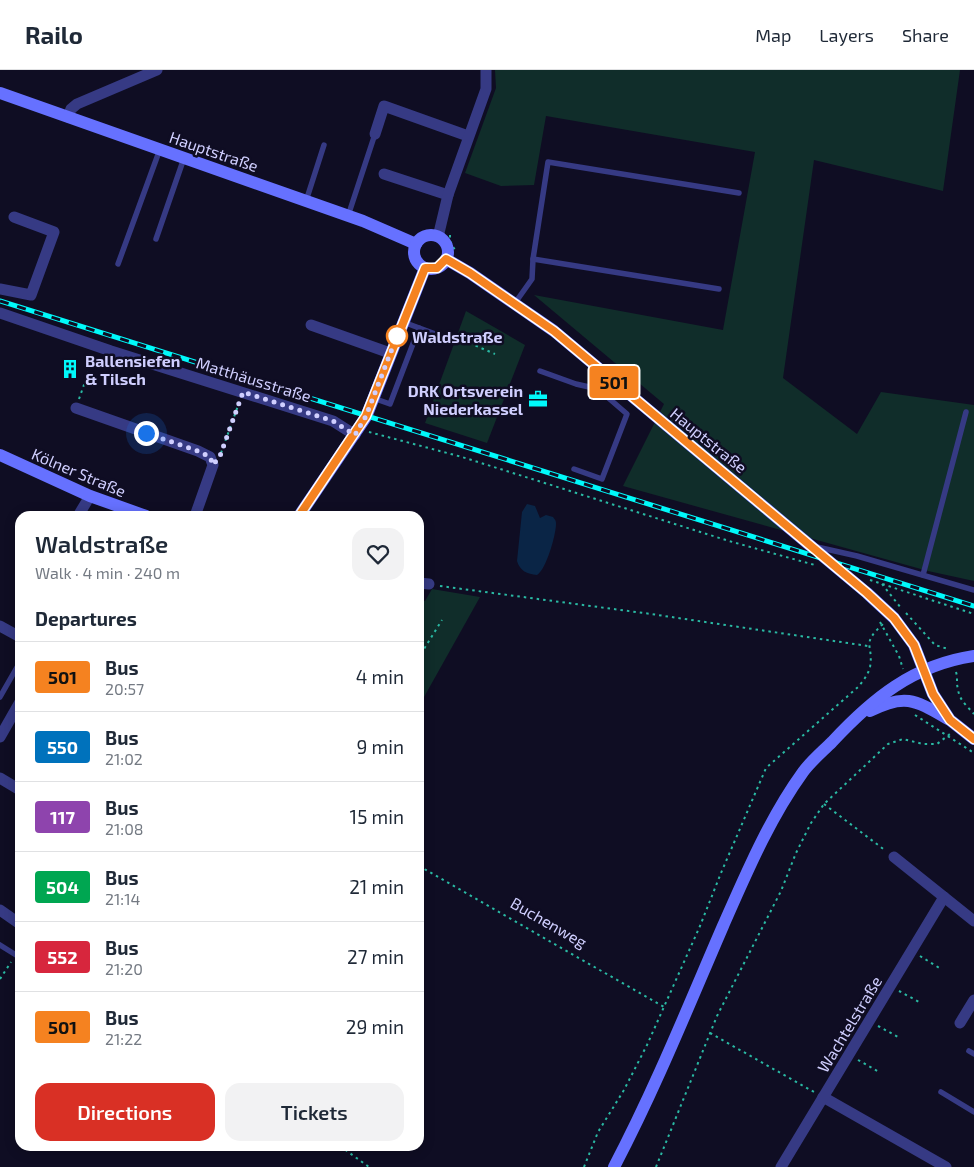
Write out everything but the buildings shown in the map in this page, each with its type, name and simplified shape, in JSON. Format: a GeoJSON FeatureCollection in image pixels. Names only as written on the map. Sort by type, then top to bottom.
{"type":"FeatureCollection","features":[{"type":"Feature","properties":{"kind":"street"},"geometry":{"type":"LineString","coordinates":[[68,116],[71,109],[77,104],[157,70]]}},
{"type":"Feature","properties":{"kind":"street"},"geometry":{"type":"LineString","coordinates":[[438,237],[448,195],[486,89],[486,70]]}},
{"type":"Feature","properties":{"kind":"street","name":"Hauptstraße"},"geometry":{"type":"LineString","coordinates":[[0,93],[348,216],[416,244]]}},
{"type":"Feature","properties":{"kind":"street"},"geometry":{"type":"LineString","coordinates":[[375,134],[384,106],[468,136]]}},
{"type":"Feature","properties":{"kind":"street"},"geometry":{"type":"LineString","coordinates":[[384,174],[448,195]]}},
{"type":"Feature","properties":{"kind":"street"},"geometry":{"type":"LineString","coordinates":[[0,289],[31,295],[54,232],[14,217]]}},
{"type":"Feature","properties":{"kind":"street"},"geometry":{"type":"LineString","coordinates":[[425,236],[438,237],[447,246],[448,253],[446,259],[437,268],[425,268],[416,261],[414,256],[416,244],[425,236]]}},
{"type":"Feature","properties":{"kind":"street","name":"Hauptstraße"},"geometry":{"type":"LineString","coordinates":[[446,259],[515,303],[554,331],[812,546],[894,618],[914,645],[933,694],[953,724]]}},
{"type":"Feature","properties":{"kind":"street"},"geometry":{"type":"LineString","coordinates":[[302,511],[366,416],[425,268]]}},
{"type":"Feature","properties":{"kind":"street","name":"Matthäusstraße"},"geometry":{"type":"LineString","coordinates":[[0,313],[97,347],[333,421],[356,432]]}},
{"type":"Feature","properties":{"kind":"street"},"geometry":{"type":"LineString","coordinates":[[311,325],[390,354]]}},
{"type":"Feature","properties":{"kind":"street"},"geometry":{"type":"LineString","coordinates":[[76,408],[198,451],[210,457],[213,465],[197,511]]}},
{"type":"Feature","properties":{"kind":"street","name":"Kölner Straße"},"geometry":{"type":"LineString","coordinates":[[0,455],[90,496],[132,511]]}},
{"type":"Feature","properties":{"kind":"street"},"geometry":{"type":"LineString","coordinates":[[81,511],[90,496]]}},
{"type":"Feature","properties":{"kind":"street"},"geometry":{"type":"LineString","coordinates":[[0,626],[15,635]]}},
{"type":"Feature","properties":{"kind":"street"},"geometry":{"type":"LineString","coordinates":[[614,1167],[682,1021],[750,864],[804,770],[854,719],[884,693],[924,671],[953,660],[974,656]]}},
{"type":"Feature","properties":{"kind":"street"},"geometry":{"type":"LineString","coordinates":[[854,719],[887,702],[902,699],[924,705],[974,739]]}},
{"type":"Feature","properties":{"kind":"street"},"geometry":{"type":"LineString","coordinates":[[0,737],[15,711]]}},
{"type":"Feature","properties":{"kind":"street"},"geometry":{"type":"LineString","coordinates":[[0,778],[15,787]]}},
{"type":"Feature","properties":{"kind":"street"},"geometry":{"type":"LineString","coordinates":[[894,857],[974,920]]}},
{"type":"Feature","properties":{"kind":"street","name":"Wachtelstraße"},"geometry":{"type":"LineString","coordinates":[[781,1167],[944,897]]}},
{"type":"Feature","properties":{"kind":"street"},"geometry":{"type":"LineString","coordinates":[[0,910],[15,920]]}},
{"type":"Feature","properties":{"kind":"street"},"geometry":{"type":"LineString","coordinates":[[960,1023],[974,1000]]}},
{"type":"Feature","properties":{"kind":"street"},"geometry":{"type":"LineString","coordinates":[[823,1098],[946,1167]]}},
{"type":"Feature","properties":{"kind":"lane"},"geometry":{"type":"LineString","coordinates":[[348,216],[375,134]]}},
{"type":"Feature","properties":{"kind":"lane"},"geometry":{"type":"LineString","coordinates":[[306,201],[324,145]]}},
{"type":"Feature","properties":{"kind":"lane"},"geometry":{"type":"LineString","coordinates":[[118,264],[160,149]]}},
{"type":"Feature","properties":{"kind":"lane"},"geometry":{"type":"LineString","coordinates":[[156,239],[184,158]]}},
{"type":"Feature","properties":{"kind":"lane"},"geometry":{"type":"LineString","coordinates":[[515,303],[532,280],[533,259],[548,162],[739,193]]}},
{"type":"Feature","properties":{"kind":"lane"},"geometry":{"type":"LineString","coordinates":[[533,259],[719,289]]}},
{"type":"Feature","properties":{"kind":"lane"},"geometry":{"type":"LineString","coordinates":[[403,322],[449,339]]}},
{"type":"Feature","properties":{"kind":"lane"},"geometry":{"type":"LineString","coordinates":[[373,398],[390,404],[419,328]]}},
{"type":"Feature","properties":{"kind":"lane"},"geometry":{"type":"LineString","coordinates":[[540,371],[576,384],[598,389],[627,414],[602,479],[574,469]]}},
{"type":"Feature","properties":{"kind":"lane"},"geometry":{"type":"LineString","coordinates":[[598,389],[608,377]]}},
{"type":"Feature","properties":{"kind":"lane"},"geometry":{"type":"LineString","coordinates":[[923,575],[966,412]]}},
{"type":"Feature","properties":{"kind":"lane"},"geometry":{"type":"LineString","coordinates":[[812,546],[857,556],[974,590]]}},
{"type":"Feature","properties":{"kind":"lane"},"geometry":{"type":"LineString","coordinates":[[0,697],[15,671]]}},
{"type":"Feature","properties":{"kind":"lane"},"geometry":{"type":"LineString","coordinates":[[0,945],[15,954]]}},
{"type":"Feature","properties":{"kind":"lane"},"geometry":{"type":"LineString","coordinates":[[941,1092],[974,1112]]}},
{"type":"Feature","properties":{"kind":"path"},"geometry":{"type":"LineString","coordinates":[[449,339],[467,342],[495,354]]}},
{"type":"Feature","properties":{"kind":"path"},"geometry":{"type":"LineString","coordinates":[[76,408],[97,347]]}},
{"type":"Feature","properties":{"kind":"path"},"geometry":{"type":"LineString","coordinates":[[213,465],[220,456],[243,392]]}},
{"type":"Feature","properties":{"kind":"path"},"geometry":{"type":"LineString","coordinates":[[356,432],[462,457],[729,541],[818,566]]}},
{"type":"Feature","properties":{"kind":"path"},"geometry":{"type":"LineString","coordinates":[[867,579],[974,614]]}},
{"type":"Feature","properties":{"kind":"path"},"geometry":{"type":"LineString","coordinates":[[424,583],[868,646]]}},
{"type":"Feature","properties":{"kind":"path"},"geometry":{"type":"LineString","coordinates":[[882,584],[904,612],[935,645],[949,650],[958,678],[957,689],[962,700],[974,714]]}},
{"type":"Feature","properties":{"kind":"path"},"geometry":{"type":"LineString","coordinates":[[876,618],[889,635],[899,656],[906,680]]}},
{"type":"Feature","properties":{"kind":"path"},"geometry":{"type":"LineString","coordinates":[[424,649],[442,620]]}},
{"type":"Feature","properties":{"kind":"path"},"geometry":{"type":"LineString","coordinates":[[912,701],[911,710],[916,716],[974,753]]}},
{"type":"Feature","properties":{"kind":"path"},"geometry":{"type":"LineString","coordinates":[[656,1167],[710,1033],[781,891],[796,853],[811,823],[824,804],[888,744],[903,739],[923,744],[937,744],[947,737],[953,724]]}},
{"type":"Feature","properties":{"kind":"path"},"geometry":{"type":"LineString","coordinates":[[824,804],[894,857]]}},
{"type":"Feature","properties":{"kind":"path","name":"Buchenweg"},"geometry":{"type":"LineString","coordinates":[[424,869],[664,1007]]}},
{"type":"Feature","properties":{"kind":"path"},"geometry":{"type":"LineString","coordinates":[[912,951],[942,968]]}},
{"type":"Feature","properties":{"kind":"path"},"geometry":{"type":"LineString","coordinates":[[0,979],[15,956]]}},
{"type":"Feature","properties":{"kind":"path"},"geometry":{"type":"LineString","coordinates":[[891,985],[921,1003]]}},
{"type":"Feature","properties":{"kind":"path"},"geometry":{"type":"LineString","coordinates":[[870,1021],[900,1038]]}},
{"type":"Feature","properties":{"kind":"path"},"geometry":{"type":"LineString","coordinates":[[710,1033],[823,1098]]}},
{"type":"Feature","properties":{"kind":"path"},"geometry":{"type":"LineString","coordinates":[[849,1054],[879,1072]]}},
{"type":"Feature","properties":{"kind":"path"},"geometry":{"type":"LineString","coordinates":[[347,1151],[369,1167]]}},
{"type":"Feature","properties":{"kind":"green space"},"geometry":{"type":"Polygon","coordinates":[[[495,70],[960,70],[943,191],[814,160],[783,378],[857,434],[881,392],[974,405],[974,581],[928,571],[623,486],[664,404],[534,295],[723,330],[755,152],[546,116],[534,185],[501,186],[465,173],[496,88],[495,70]]]}},
{"type":"Feature","properties":{"kind":"green space"},"geometry":{"type":"Polygon","coordinates":[[[466,311],[525,345],[487,443],[425,423],[466,311]]]}},
{"type":"Feature","properties":{"kind":"green space"},"geometry":{"type":"Polygon","coordinates":[[[432,589],[480,597],[424,697],[424,601],[432,589]]]}},
{"type":"Feature","properties":{"kind":"water"},"geometry":{"type":"Polygon","coordinates":[[[527,504],[535,506],[540,518],[546,515],[553,517],[556,522],[550,552],[544,566],[537,575],[524,571],[517,561],[522,512],[527,504]]]}},
{"type":"Feature","properties":{"kind":"railway"},"geometry":{"type":"LineString","coordinates":[[0,301],[974,606]]}},
{"type":"Feature","properties":{"kind":"bus line","name":"501"},"geometry":{"type":"LineString","coordinates":[[302,511],[366,416],[425,268],[437,268],[446,259],[515,303],[554,331],[867,593],[894,618],[914,645],[933,694],[950,720],[974,739]]}},
{"type":"Feature","properties":{"kind":"place","name":"Waldstraße"},"geometry":{"type":"Point","coordinates":[397,336]}},
{"type":"Feature","properties":{"kind":"place","name":"Ballensiefen & Tilsch"},"geometry":{"type":"Point","coordinates":[70,369]}},
{"type":"Feature","properties":{"kind":"place","name":"DRK Ortsverein Niederkassel"},"geometry":{"type":"Point","coordinates":[538,399]}},
{"type":"Feature","properties":{"kind":"route"},"geometry":{"type":"LineString","coordinates":[[146,433],[198,451],[210,457],[213,465],[220,456],[243,392],[333,421],[355,435],[366,416],[397,336]]}}]}
